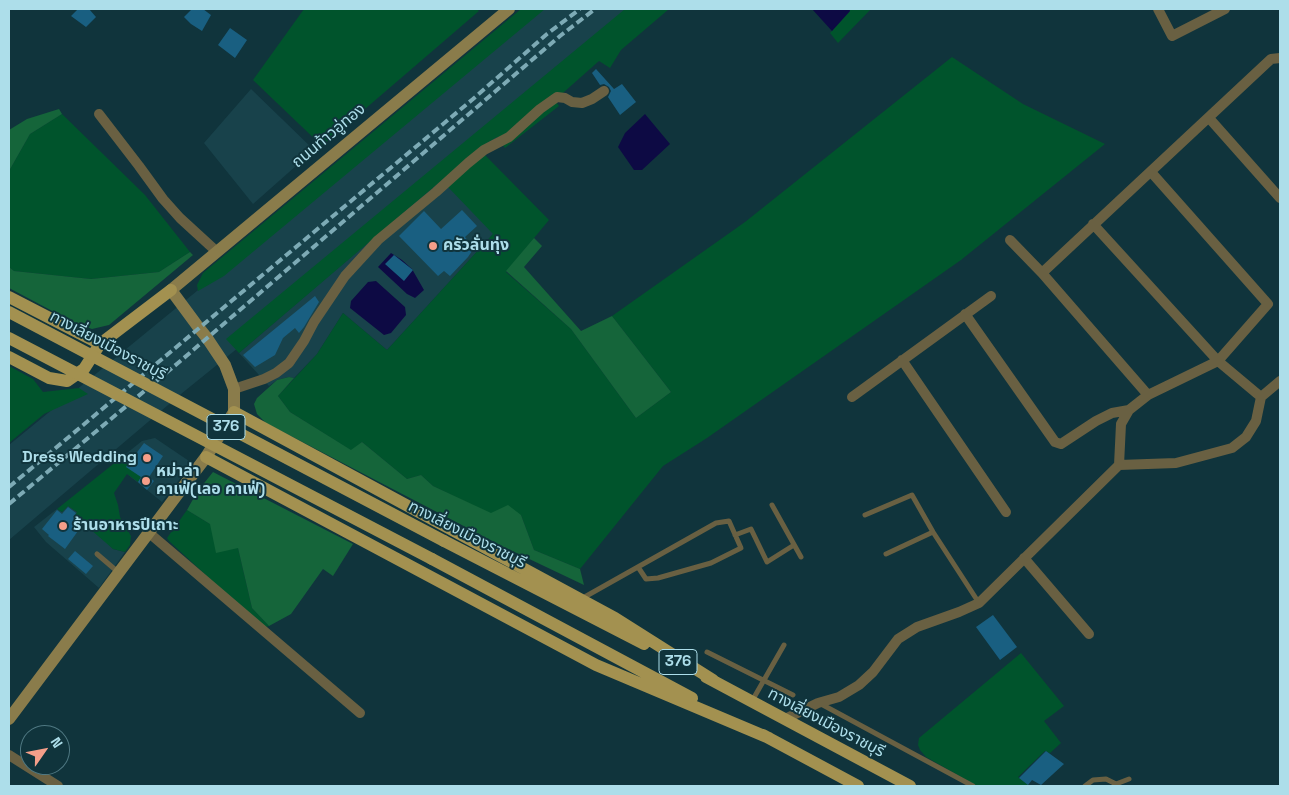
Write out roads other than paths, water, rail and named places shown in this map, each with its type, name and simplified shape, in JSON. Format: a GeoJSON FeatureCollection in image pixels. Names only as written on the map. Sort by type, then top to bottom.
{"type":"FeatureCollection","features":[{"type":"Feature","properties":{"kind":"main road"},"geometry":{"type":"LineString","coordinates":[[9,357],[49,378],[67,381],[84,369],[100,344],[171,290]]}},
{"type":"Feature","properties":{"kind":"main road"},"geometry":{"type":"LineString","coordinates":[[9,297],[100,344]]}},
{"type":"Feature","properties":{"kind":"main road","name":"ทางเลี่ยงเมืองราชบุรี"},"geometry":{"type":"LineString","coordinates":[[9,312],[713,680],[910,786]]}},
{"type":"Feature","properties":{"kind":"main road","name":"376"},"geometry":{"type":"LineString","coordinates":[[9,338],[432,559],[858,786]]}},
{"type":"Feature","properties":{"kind":"main road"},"geometry":{"type":"LineString","coordinates":[[234,412],[615,618],[713,680]]}},
{"type":"Feature","properties":{"kind":"main road"},"geometry":{"type":"LineString","coordinates":[[206,457],[596,665],[769,738]]}},
{"type":"Feature","properties":{"kind":"street","name":"ถนนท้าวอู่ทอง"},"geometry":{"type":"LineString","coordinates":[[171,290],[509,9]]}},
{"type":"Feature","properties":{"kind":"street"},"geometry":{"type":"LineString","coordinates":[[1158,9],[1172,36],[1225,9]]}},
{"type":"Feature","properties":{"kind":"street"},"geometry":{"type":"LineString","coordinates":[[1042,273],[1271,59],[1280,58]]}},
{"type":"Feature","properties":{"kind":"street"},"geometry":{"type":"LineString","coordinates":[[234,389],[264,379],[289,363],[345,276],[378,240],[484,150],[509,137],[528,122],[540,109],[557,97],[582,103],[592,99],[604,90]]}},
{"type":"Feature","properties":{"kind":"street"},"geometry":{"type":"LineString","coordinates":[[98,114],[163,199],[216,252]]}},
{"type":"Feature","properties":{"kind":"street"},"geometry":{"type":"LineString","coordinates":[[1209,118],[1280,198]]}},
{"type":"Feature","properties":{"kind":"street"},"geometry":{"type":"LineString","coordinates":[[1119,465],[1121,424],[1129,410],[1148,395],[1218,361],[1268,304],[1151,172]]}},
{"type":"Feature","properties":{"kind":"street"},"geometry":{"type":"LineString","coordinates":[[1093,224],[1218,361],[1262,397]]}},
{"type":"Feature","properties":{"kind":"street"},"geometry":{"type":"LineString","coordinates":[[1010,240],[1042,273],[1148,395]]}},
{"type":"Feature","properties":{"kind":"street"},"geometry":{"type":"LineString","coordinates":[[9,719],[206,457],[234,412],[234,389],[225,365],[171,290]]}},
{"type":"Feature","properties":{"kind":"street"},"geometry":{"type":"LineString","coordinates":[[852,397],[990,296]]}},
{"type":"Feature","properties":{"kind":"street"},"geometry":{"type":"LineString","coordinates":[[965,314],[1055,442],[1061,444],[1112,413],[1129,410]]}},
{"type":"Feature","properties":{"kind":"street"},"geometry":{"type":"LineString","coordinates":[[902,360],[1006,512]]}},
{"type":"Feature","properties":{"kind":"street"},"geometry":{"type":"LineString","coordinates":[[785,719],[818,703],[839,697],[859,685],[873,672],[898,640],[917,627],[979,603],[1119,465],[1176,463],[1232,448],[1246,437],[1256,421],[1262,397],[1280,381]]}},
{"type":"Feature","properties":{"kind":"street"},"geometry":{"type":"LineString","coordinates":[[148,532],[360,713]]}},
{"type":"Feature","properties":{"kind":"street"},"geometry":{"type":"LineString","coordinates":[[1024,558],[1089,634]]}},
{"type":"Feature","properties":{"kind":"street"},"geometry":{"type":"LineString","coordinates":[[9,755],[58,786]]}},
{"type":"Feature","properties":{"kind":"lane"},"geometry":{"type":"LineString","coordinates":[[865,515],[912,495],[933,532],[979,603]]}},
{"type":"Feature","properties":{"kind":"lane"},"geometry":{"type":"LineString","coordinates":[[772,505],[801,557]]}},
{"type":"Feature","properties":{"kind":"lane"},"geometry":{"type":"LineString","coordinates":[[580,599],[716,523],[729,521],[741,548],[711,563],[658,578],[646,579],[638,567]]}},
{"type":"Feature","properties":{"kind":"lane"},"geometry":{"type":"LineString","coordinates":[[735,535],[751,529],[767,562],[794,545]]}},
{"type":"Feature","properties":{"kind":"lane"},"geometry":{"type":"LineString","coordinates":[[886,554],[933,532]]}},
{"type":"Feature","properties":{"kind":"lane"},"geometry":{"type":"LineString","coordinates":[[97,554],[118,572]]}},
{"type":"Feature","properties":{"kind":"lane"},"geometry":{"type":"LineString","coordinates":[[752,701],[784,645]]}},
{"type":"Feature","properties":{"kind":"lane"},"geometry":{"type":"LineString","coordinates":[[707,652],[793,695]]}},
{"type":"Feature","properties":{"kind":"lane"},"geometry":{"type":"LineString","coordinates":[[818,703],[973,786]]}},
{"type":"Feature","properties":{"kind":"lane"},"geometry":{"type":"LineString","coordinates":[[1085,786],[1093,780],[1106,779],[1116,784],[1129,779]]}},
{"type":"Feature","properties":{"kind":"railway"},"geometry":{"type":"LineString","coordinates":[[9,487],[473,99],[547,34],[580,9]]}},
{"type":"Feature","properties":{"kind":"railway"},"geometry":{"type":"LineString","coordinates":[[9,504],[178,363],[560,36],[595,9]]}},
{"type":"Feature","properties":{"kind":"place","name":"ครัวลั่นทุ่ง"},"geometry":{"type":"Point","coordinates":[433,246]}},
{"type":"Feature","properties":{"kind":"place","name":"Dress Wedding"},"geometry":{"type":"Point","coordinates":[147,458]}},
{"type":"Feature","properties":{"kind":"place","name":"หม่าล่า คาเฟ่(เลอ คาเฟ่)"},"geometry":{"type":"Point","coordinates":[146,481]}},
{"type":"Feature","properties":{"kind":"place","name":"ร้านอาหารปีเถาะ"},"geometry":{"type":"Point","coordinates":[63,526]}}]}
